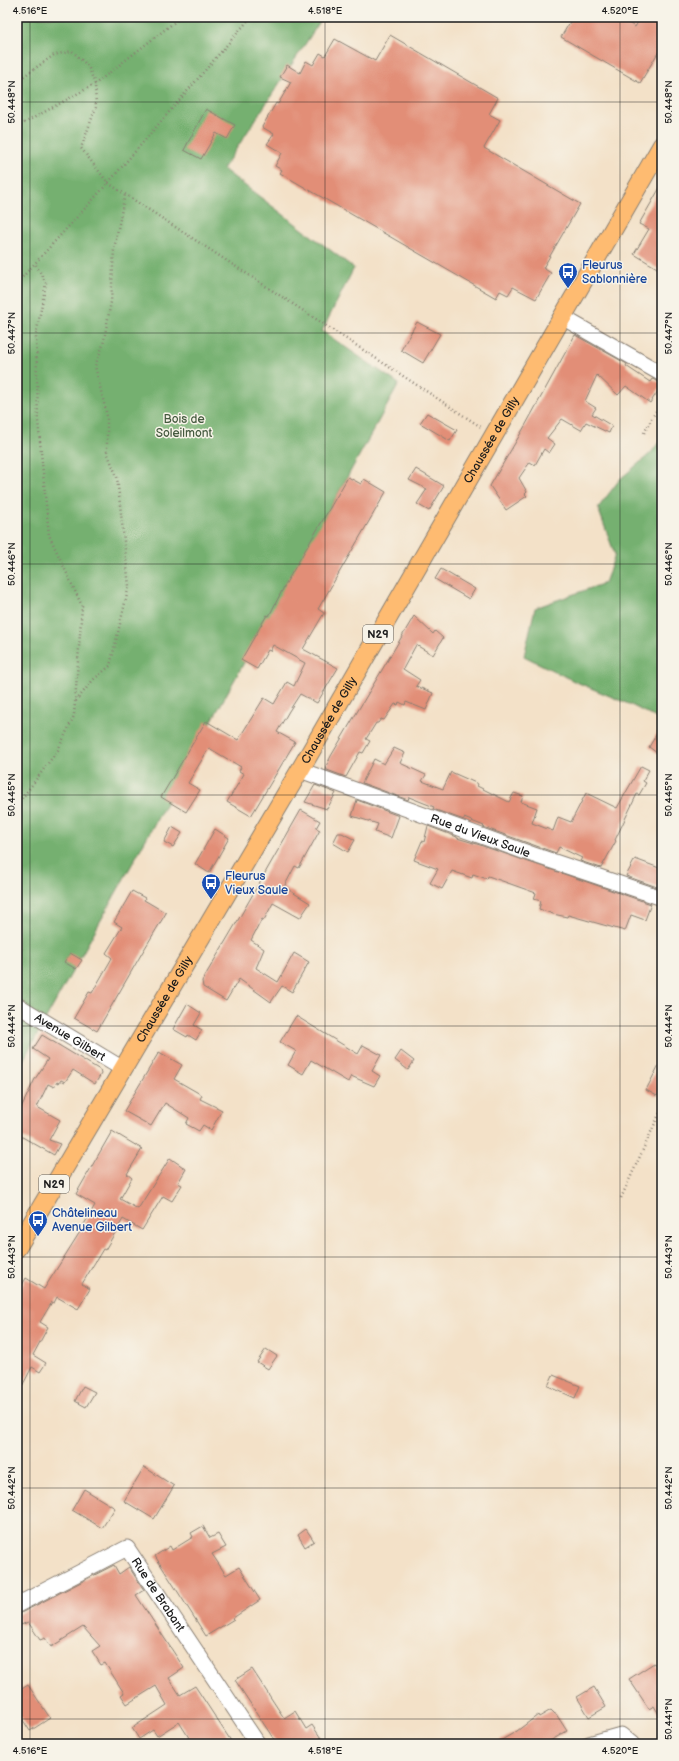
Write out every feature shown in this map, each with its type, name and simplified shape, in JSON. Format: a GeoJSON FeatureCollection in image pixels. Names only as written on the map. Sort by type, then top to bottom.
{"type":"FeatureCollection","features":[{"type":"Feature","properties":{"kind":"main road","name":"Chaussée de Gilly"},"geometry":{"type":"LineString","coordinates":[[17,1248],[300,770],[662,146]]}},
{"type":"Feature","properties":{"kind":"street"},"geometry":{"type":"LineString","coordinates":[[562,317],[662,374]]}},
{"type":"Feature","properties":{"kind":"street","name":"Rue du Vieux Saule"},"geometry":{"type":"LineString","coordinates":[[300,770],[531,854],[662,898]]}},
{"type":"Feature","properties":{"kind":"street","name":"Avenue Gilbert"},"geometry":{"type":"LineString","coordinates":[[17,1005],[123,1069]]}},
{"type":"Feature","properties":{"kind":"street","name":"Rue de Brabant"},"geometry":{"type":"LineString","coordinates":[[17,1605],[127,1548],[258,1744]]}},
{"type":"Feature","properties":{"kind":"street"},"geometry":{"type":"LineString","coordinates":[[589,1744],[620,1735],[632,1744]]}},
{"type":"Feature","properties":{"kind":"path"},"geometry":{"type":"LineString","coordinates":[[17,127],[95,84],[182,17]]}},
{"type":"Feature","properties":{"kind":"path"},"geometry":{"type":"LineString","coordinates":[[17,283],[108,183],[251,17]]}},
{"type":"Feature","properties":{"kind":"path"},"geometry":{"type":"LineString","coordinates":[[17,81],[54,56],[72,51],[88,66],[95,84],[96,106],[81,148],[108,183],[494,435]]}},
{"type":"Feature","properties":{"kind":"path"},"geometry":{"type":"LineString","coordinates":[[75,702],[93,680],[110,666],[129,586],[117,477],[107,452],[107,416],[95,366],[103,345],[112,302],[114,249],[125,194]]}},
{"type":"Feature","properties":{"kind":"path"},"geometry":{"type":"LineString","coordinates":[[17,805],[58,750],[74,716],[82,606],[49,535],[38,421],[36,343],[36,335],[46,282],[35,263]]}},
{"type":"Feature","properties":{"kind":"path"},"geometry":{"type":"LineString","coordinates":[[644,433],[662,400]]}},
{"type":"Feature","properties":{"kind":"path"},"geometry":{"type":"LineString","coordinates":[[620,1198],[662,1108]]}},
{"type":"Feature","properties":{"kind":"green space","name":"Bois de Soleilmont"},"geometry":{"type":"Polygon","coordinates":[[[17,17],[323,17],[223,169],[354,268],[322,331],[399,384],[17,1071],[17,17]]]}},
{"type":"Feature","properties":{"kind":"green space"},"geometry":{"type":"Polygon","coordinates":[[[662,438],[662,721],[631,705],[574,681],[524,656],[535,608],[605,583],[615,555],[598,508],[620,479],[651,453],[662,438]]]}},
{"type":"Feature","properties":{"kind":"building"},"geometry":{"type":"Polygon","coordinates":[[[573,17],[619,17],[635,27],[641,17],[662,17],[662,46],[640,83],[561,37],[573,17]]]}},
{"type":"Feature","properties":{"kind":"building"},"geometry":{"type":"Polygon","coordinates":[[[390,35],[498,98],[489,114],[500,120],[484,148],[580,204],[543,268],[551,273],[536,299],[513,287],[508,295],[500,291],[496,298],[280,173],[282,170],[275,166],[282,153],[267,144],[274,134],[262,127],[276,103],[278,104],[291,82],[280,77],[287,65],[300,73],[306,61],[313,65],[320,53],[325,56],[335,39],[375,61],[390,35]]]}},
{"type":"Feature","properties":{"kind":"building"},"geometry":{"type":"Polygon","coordinates":[[[206,109],[235,125],[227,139],[216,133],[201,159],[184,150],[206,109]]]}},
{"type":"Feature","properties":{"kind":"building"},"geometry":{"type":"Polygon","coordinates":[[[662,184],[662,271],[634,254],[649,229],[639,224],[662,184]]]}},
{"type":"Feature","properties":{"kind":"building"},"geometry":{"type":"Polygon","coordinates":[[[417,322],[440,334],[423,363],[401,350],[417,322]]]}},
{"type":"Feature","properties":{"kind":"building"},"geometry":{"type":"Polygon","coordinates":[[[575,335],[627,364],[626,366],[650,382],[652,379],[662,383],[662,385],[650,403],[626,386],[618,395],[597,375],[585,401],[596,408],[592,414],[612,426],[609,433],[586,422],[581,430],[562,419],[547,438],[555,444],[549,453],[544,449],[535,465],[530,462],[519,478],[527,492],[525,494],[527,496],[506,510],[490,486],[575,335]]]}},
{"type":"Feature","properties":{"kind":"building"},"geometry":{"type":"Polygon","coordinates":[[[427,413],[457,430],[450,441],[420,423],[427,413]]]}},
{"type":"Feature","properties":{"kind":"building"},"geometry":{"type":"Polygon","coordinates":[[[416,469],[444,486],[429,511],[417,504],[427,489],[409,480],[416,469]]]}},
{"type":"Feature","properties":{"kind":"building"},"geometry":{"type":"Polygon","coordinates":[[[348,477],[361,484],[364,479],[386,492],[318,609],[324,613],[303,649],[338,668],[317,703],[300,694],[289,711],[277,732],[295,742],[251,816],[227,802],[244,774],[239,771],[241,767],[209,748],[188,783],[200,790],[186,812],[161,797],[206,721],[238,740],[264,698],[274,704],[287,682],[294,686],[305,663],[273,645],[270,651],[268,650],[257,669],[241,660],[267,615],[269,616],[286,583],[348,477]]]}},
{"type":"Feature","properties":{"kind":"building"},"geometry":{"type":"Polygon","coordinates":[[[441,569],[475,589],[469,599],[435,579],[441,569]]]}},
{"type":"Feature","properties":{"kind":"building"},"geometry":{"type":"Polygon","coordinates":[[[414,616],[433,634],[435,631],[443,638],[433,655],[416,645],[403,669],[420,680],[416,686],[433,693],[426,710],[406,702],[405,705],[399,702],[398,705],[395,704],[384,720],[381,719],[378,723],[376,723],[366,739],[370,741],[363,753],[360,752],[346,777],[327,770],[326,766],[331,756],[414,616]]]}},
{"type":"Feature","properties":{"kind":"building"},"geometry":{"type":"Polygon","coordinates":[[[662,725],[662,745],[657,753],[649,747],[662,725]]]}},
{"type":"Feature","properties":{"kind":"building"},"geometry":{"type":"Polygon","coordinates":[[[394,748],[405,753],[400,763],[426,775],[422,781],[443,789],[451,772],[478,784],[477,786],[509,802],[514,793],[523,796],[521,802],[537,808],[532,823],[553,831],[558,817],[571,822],[586,793],[617,808],[641,766],[649,770],[643,781],[646,783],[639,795],[637,794],[615,840],[616,841],[601,868],[580,861],[582,858],[559,847],[556,853],[483,827],[484,826],[464,818],[464,820],[433,809],[434,807],[409,797],[408,800],[362,783],[374,759],[384,764],[394,748]]]}},
{"type":"Feature","properties":{"kind":"building"},"geometry":{"type":"Polygon","coordinates":[[[315,785],[336,793],[327,809],[305,802],[315,785]]]}},
{"type":"Feature","properties":{"kind":"building"},"geometry":{"type":"Polygon","coordinates":[[[357,800],[399,816],[391,838],[375,832],[378,824],[352,816],[357,800]]]}},
{"type":"Feature","properties":{"kind":"building"},"geometry":{"type":"Polygon","coordinates":[[[301,810],[320,821],[316,828],[320,830],[299,868],[295,866],[284,887],[310,903],[300,918],[273,903],[264,920],[262,919],[251,940],[264,949],[256,968],[278,982],[294,953],[309,962],[292,992],[282,986],[271,1002],[239,979],[226,1001],[203,987],[202,981],[301,810]]]}},
{"type":"Feature","properties":{"kind":"building"},"geometry":{"type":"Polygon","coordinates":[[[428,826],[457,838],[651,904],[645,920],[631,915],[625,931],[568,915],[567,917],[553,914],[539,909],[541,901],[534,899],[536,893],[488,876],[487,879],[473,874],[472,878],[452,871],[442,889],[430,883],[438,869],[414,860],[422,841],[424,842],[428,826]]]}},
{"type":"Feature","properties":{"kind":"building"},"geometry":{"type":"Polygon","coordinates":[[[172,827],[182,833],[173,847],[164,842],[172,827]]]}},
{"type":"Feature","properties":{"kind":"building"},"geometry":{"type":"Polygon","coordinates":[[[215,829],[229,838],[209,873],[195,864],[215,829]]]}},
{"type":"Feature","properties":{"kind":"building"},"geometry":{"type":"Polygon","coordinates":[[[338,833],[342,833],[355,840],[348,852],[333,843],[338,833]]]}},
{"type":"Feature","properties":{"kind":"building"},"geometry":{"type":"Polygon","coordinates":[[[635,859],[662,869],[662,887],[658,885],[657,887],[626,876],[635,859]]]}},
{"type":"Feature","properties":{"kind":"building"},"geometry":{"type":"Polygon","coordinates":[[[132,891],[166,913],[97,1031],[74,1018],[89,992],[92,993],[112,958],[106,953],[122,927],[114,922],[132,891]]]}},
{"type":"Feature","properties":{"kind":"building"},"geometry":{"type":"Polygon","coordinates":[[[70,953],[82,960],[76,969],[64,962],[70,953]]]}},
{"type":"Feature","properties":{"kind":"building"},"geometry":{"type":"Polygon","coordinates":[[[187,1004],[201,1013],[194,1025],[202,1030],[196,1040],[173,1029],[187,1004]]]}},
{"type":"Feature","properties":{"kind":"building"},"geometry":{"type":"Polygon","coordinates":[[[296,1016],[358,1054],[363,1045],[381,1055],[372,1071],[380,1076],[374,1086],[351,1076],[348,1082],[311,1060],[303,1074],[288,1065],[296,1051],[280,1042],[296,1016]]]}},
{"type":"Feature","properties":{"kind":"building"},"geometry":{"type":"Polygon","coordinates":[[[42,1035],[100,1070],[101,1074],[95,1084],[73,1070],[65,1082],[61,1080],[59,1083],[57,1082],[54,1087],[48,1084],[37,1107],[60,1120],[49,1140],[60,1144],[54,1155],[17,1134],[17,1116],[35,1079],[48,1059],[33,1049],[42,1035]]]}},
{"type":"Feature","properties":{"kind":"building"},"geometry":{"type":"Polygon","coordinates":[[[401,1051],[414,1061],[408,1070],[395,1060],[401,1051]]]}},
{"type":"Feature","properties":{"kind":"building"},"geometry":{"type":"Polygon","coordinates":[[[159,1052],[182,1065],[174,1079],[202,1095],[200,1099],[222,1110],[211,1130],[203,1125],[199,1131],[186,1124],[189,1118],[165,1103],[151,1126],[124,1111],[159,1052]]]}},
{"type":"Feature","properties":{"kind":"building"},"geometry":{"type":"Polygon","coordinates":[[[662,1059],[662,1087],[657,1096],[646,1090],[662,1059]]]}},
{"type":"Feature","properties":{"kind":"building"},"geometry":{"type":"Polygon","coordinates":[[[112,1131],[142,1149],[127,1174],[132,1178],[120,1199],[138,1209],[170,1158],[186,1169],[178,1183],[182,1185],[172,1201],[163,1196],[142,1230],[123,1219],[105,1250],[103,1249],[82,1284],[90,1289],[78,1309],[57,1297],[54,1303],[52,1302],[40,1322],[48,1327],[33,1355],[46,1363],[40,1372],[32,1367],[17,1396],[17,1294],[26,1278],[44,1289],[78,1235],[95,1205],[76,1194],[112,1131]]]}},
{"type":"Feature","properties":{"kind":"building"},"geometry":{"type":"Polygon","coordinates":[[[266,1349],[277,1356],[268,1369],[257,1362],[266,1349]]]}},
{"type":"Feature","properties":{"kind":"building"},"geometry":{"type":"Polygon","coordinates":[[[553,1375],[580,1386],[575,1398],[548,1386],[553,1375]]]}},
{"type":"Feature","properties":{"kind":"building"},"geometry":{"type":"Polygon","coordinates":[[[83,1386],[95,1392],[86,1407],[75,1401],[83,1386]]]}},
{"type":"Feature","properties":{"kind":"building"},"geometry":{"type":"Polygon","coordinates":[[[144,1467],[174,1486],[154,1519],[124,1501],[144,1467]]]}},
{"type":"Feature","properties":{"kind":"building"},"geometry":{"type":"Polygon","coordinates":[[[84,1489],[115,1508],[102,1528],[72,1510],[84,1489]]]}},
{"type":"Feature","properties":{"kind":"building"},"geometry":{"type":"Polygon","coordinates":[[[203,1526],[210,1538],[218,1534],[226,1547],[212,1554],[226,1575],[239,1567],[260,1600],[233,1618],[234,1619],[206,1636],[155,1556],[170,1546],[172,1550],[193,1537],[191,1533],[203,1526]]]}},
{"type":"Feature","properties":{"kind":"building"},"geometry":{"type":"Polygon","coordinates":[[[306,1529],[314,1541],[305,1547],[298,1535],[306,1529]]]}},
{"type":"Feature","properties":{"kind":"building"},"geometry":{"type":"Polygon","coordinates":[[[114,1565],[119,1574],[129,1567],[144,1590],[136,1595],[184,1668],[169,1678],[180,1695],[195,1686],[233,1744],[193,1744],[179,1722],[157,1736],[153,1730],[139,1739],[132,1728],[167,1705],[156,1686],[127,1704],[121,1695],[124,1693],[105,1663],[101,1665],[92,1651],[100,1646],[83,1627],[51,1647],[45,1638],[40,1640],[28,1622],[21,1625],[17,1615],[114,1565]]]}},
{"type":"Feature","properties":{"kind":"building"},"geometry":{"type":"Polygon","coordinates":[[[654,1663],[662,1674],[662,1719],[654,1706],[649,1709],[629,1679],[654,1663]]]}},
{"type":"Feature","properties":{"kind":"building"},"geometry":{"type":"Polygon","coordinates":[[[252,1669],[284,1718],[295,1711],[306,1729],[312,1725],[325,1744],[277,1744],[235,1680],[252,1669]]]}},
{"type":"Feature","properties":{"kind":"building"},"geometry":{"type":"Polygon","coordinates":[[[28,1685],[50,1718],[30,1731],[17,1711],[17,1692],[28,1685]]]}},
{"type":"Feature","properties":{"kind":"building"},"geometry":{"type":"Polygon","coordinates":[[[594,1687],[606,1707],[589,1717],[577,1697],[594,1687]]]}},
{"type":"Feature","properties":{"kind":"building"},"geometry":{"type":"Polygon","coordinates":[[[551,1710],[556,1714],[567,1731],[545,1744],[495,1744],[517,1731],[538,1715],[539,1717],[551,1710]]]}},
{"type":"Feature","properties":{"kind":"place","name":"Fleurus Sablonnière"},"geometry":{"type":"Point","coordinates":[568,289]}},
{"type":"Feature","properties":{"kind":"place","name":"Fleurus Vieux Saule"},"geometry":{"type":"Point","coordinates":[211,900]}},
{"type":"Feature","properties":{"kind":"place","name":"Châtelineau Avenue Gilbert"},"geometry":{"type":"Point","coordinates":[38,1237]}}]}
